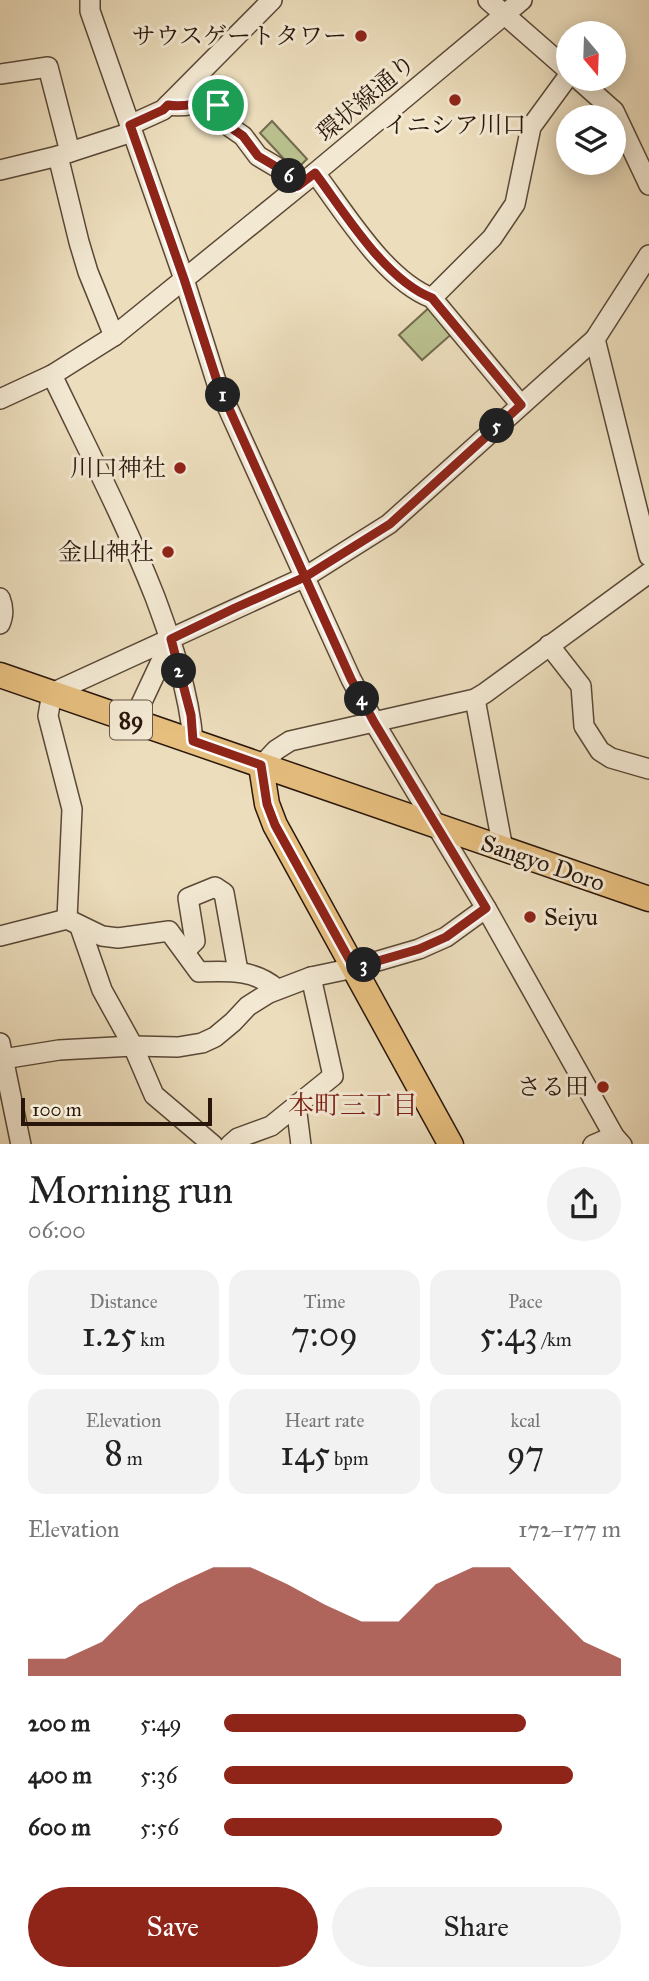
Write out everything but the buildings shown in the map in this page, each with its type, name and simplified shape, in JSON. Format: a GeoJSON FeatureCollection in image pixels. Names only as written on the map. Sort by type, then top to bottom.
{"type":"FeatureCollection","features":[{"type":"Feature","properties":{"kind":"main road","name":"Sangyo Doro"},"geometry":{"type":"LineString","coordinates":[[0,675],[649,899]]}},
{"type":"Feature","properties":{"kind":"main road"},"geometry":{"type":"LineString","coordinates":[[261,765],[267,804],[275,825],[452,1144]]}},
{"type":"Feature","properties":{"kind":"street"},"geometry":{"type":"LineString","coordinates":[[90,0],[90,11],[218,384],[351,679],[618,1140],[593,1144]]}},
{"type":"Feature","properties":{"kind":"street"},"geometry":{"type":"LineString","coordinates":[[0,170],[64,154],[131,128],[163,110],[272,0]]}},
{"type":"Feature","properties":{"kind":"street"},"geometry":{"type":"LineString","coordinates":[[488,0],[556,61]]}},
{"type":"Feature","properties":{"kind":"street","name":"環状線通り"},"geometry":{"type":"LineString","coordinates":[[0,399],[52,374],[114,336],[522,0]]}},
{"type":"Feature","properties":{"kind":"street"},"geometry":{"type":"LineString","coordinates":[[0,75],[48,67],[79,242],[114,336]]}},
{"type":"Feature","properties":{"kind":"street"},"geometry":{"type":"LineString","coordinates":[[432,298],[492,238],[515,204],[531,127],[556,91]]}},
{"type":"Feature","properties":{"kind":"street"},"geometry":{"type":"LineString","coordinates":[[592,91],[614,111],[649,185]]}},
{"type":"Feature","properties":{"kind":"street"},"geometry":{"type":"LineString","coordinates":[[168,105],[180,107],[207,102],[218,105],[230,127],[243,136],[258,156],[285,172],[298,186]]}},
{"type":"Feature","properties":{"kind":"street"},"geometry":{"type":"LineString","coordinates":[[315,173],[386,267],[419,293],[432,298],[521,405]]}},
{"type":"Feature","properties":{"kind":"street"},"geometry":{"type":"LineString","coordinates":[[213,1144],[154,1095],[102,990],[74,923],[72,809],[48,716],[52,693],[305,577],[390,524],[595,339],[649,255]]}},
{"type":"Feature","properties":{"kind":"street"},"geometry":{"type":"LineString","coordinates":[[595,339],[649,556]]}},
{"type":"Feature","properties":{"kind":"street"},"geometry":{"type":"LineString","coordinates":[[52,374],[138,554],[171,639],[191,715],[193,741]]}},
{"type":"Feature","properties":{"kind":"street"},"geometry":{"type":"LineString","coordinates":[[261,765],[290,741],[475,699],[649,573]]}},
{"type":"Feature","properties":{"kind":"street"},"geometry":{"type":"LineString","coordinates":[[0,598],[4,616],[0,624]]}},
{"type":"Feature","properties":{"kind":"street"},"geometry":{"type":"LineString","coordinates":[[133,720],[171,639]]}},
{"type":"Feature","properties":{"kind":"street"},"geometry":{"type":"LineString","coordinates":[[549,645],[580,686],[584,726],[600,751],[611,758],[649,769]]}},
{"type":"Feature","properties":{"kind":"street"},"geometry":{"type":"LineString","coordinates":[[475,699],[503,849]]}},
{"type":"Feature","properties":{"kind":"street"},"geometry":{"type":"LineString","coordinates":[[185,951],[195,941],[188,898],[215,887],[224,892],[238,971]]}},
{"type":"Feature","properties":{"kind":"street"},"geometry":{"type":"LineString","coordinates":[[20,1144],[1,1051],[178,1047],[202,1043],[233,1023],[248,1006],[278,989],[311,977],[419,949],[446,937],[486,908]]}},
{"type":"Feature","properties":{"kind":"street"},"geometry":{"type":"LineString","coordinates":[[0,936],[74,923],[102,936],[118,938],[169,931],[199,972],[238,971],[268,981],[278,989]]}},
{"type":"Feature","properties":{"kind":"street"},"geometry":{"type":"LineString","coordinates":[[230,1144],[238,1138],[271,1126],[332,1076],[311,977]]}},
{"type":"Feature","properties":{"kind":"street"},"geometry":{"type":"LineString","coordinates":[[296,1105],[301,1144]]}},
{"type":"Feature","properties":{"kind":"green space"},"geometry":{"type":"Polygon","coordinates":[[[272,121],[307,159],[295,171],[260,133],[272,121]]]}},
{"type":"Feature","properties":{"kind":"green space"},"geometry":{"type":"Polygon","coordinates":[[[432,305],[455,331],[422,360],[399,335],[432,305]]]}},
{"type":"Feature","properties":{"kind":"place","name":"サウスゲートタワー"},"geometry":{"type":"Point","coordinates":[361,36]}},
{"type":"Feature","properties":{"kind":"place","name":"イニシア川口"},"geometry":{"type":"Point","coordinates":[455,100]}},
{"type":"Feature","properties":{"kind":"place","name":"川口神社"},"geometry":{"type":"Point","coordinates":[180,468]}},
{"type":"Feature","properties":{"kind":"place","name":"金山神社"},"geometry":{"type":"Point","coordinates":[168,552]}},
{"type":"Feature","properties":{"kind":"place","name":"Seiyu"},"geometry":{"type":"Point","coordinates":[530,917]}},
{"type":"Feature","properties":{"kind":"place","name":"さる田"},"geometry":{"type":"Point","coordinates":[603,1087]}},
{"type":"Feature","properties":{"kind":"district","name":"本町三丁目"},"geometry":{"type":"Point","coordinates":[353,1105]}},
{"type":"Feature","properties":{"kind":"route"},"geometry":{"type":"LineString","coordinates":[[218,105],[207,102],[180,107],[168,105],[130,125],[218,384],[305,577],[171,639],[191,715],[193,741],[261,765],[267,804],[275,825],[354,968],[419,949],[446,937],[486,908],[374,722],[351,679],[305,577],[390,524],[521,405],[432,298],[419,293],[386,267],[315,173],[298,186],[285,172],[258,156],[243,136],[230,127],[218,105]]}}]}
